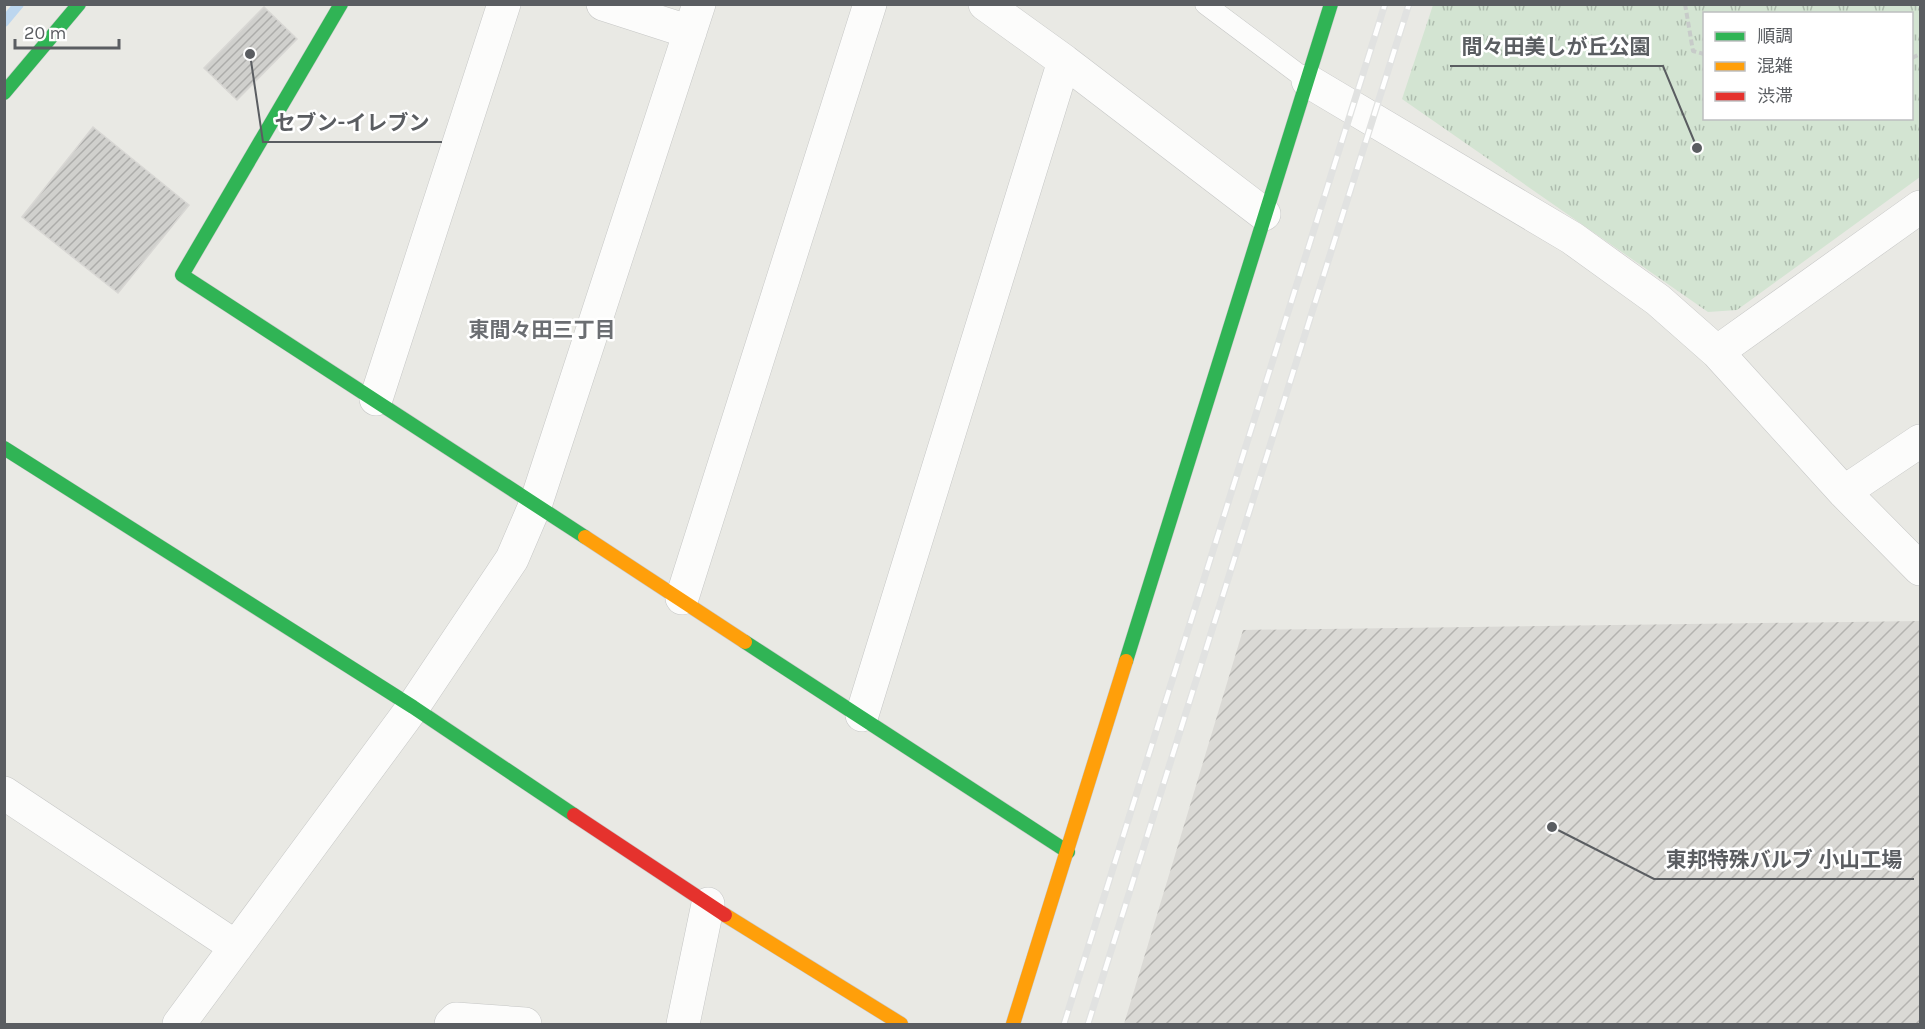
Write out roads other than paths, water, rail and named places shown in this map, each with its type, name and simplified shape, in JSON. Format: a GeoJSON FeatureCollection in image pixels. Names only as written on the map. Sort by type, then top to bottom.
{"type":"FeatureCollection","features":[{"type":"Feature","properties":{"kind":"street"},"geometry":{"type":"LineString","coordinates":[[4,93],[79,4]]}},
{"type":"Feature","properties":{"kind":"street"},"geometry":{"type":"LineString","coordinates":[[341,4],[182,275],[682,598],[1068,852]]}},
{"type":"Feature","properties":{"kind":"street"},"geometry":{"type":"LineString","coordinates":[[375,399],[504,4]]}},
{"type":"Feature","properties":{"kind":"street"},"geometry":{"type":"LineString","coordinates":[[179,1024],[413,707],[512,559],[536,503],[695,18],[603,4]]}},
{"type":"Feature","properties":{"kind":"street"},"geometry":{"type":"LineString","coordinates":[[682,598],[870,4]]}},
{"type":"Feature","properties":{"kind":"street"},"geometry":{"type":"LineString","coordinates":[[985,4],[1064,61],[1264,214]]}},
{"type":"Feature","properties":{"kind":"street"},"geometry":{"type":"LineString","coordinates":[[1013,1024],[1331,4]]}},
{"type":"Feature","properties":{"kind":"street"},"geometry":{"type":"LineString","coordinates":[[862,716],[1064,61]]}},
{"type":"Feature","properties":{"kind":"street"},"geometry":{"type":"LineString","coordinates":[[1308,81],[1572,238],[1658,300],[1717,352],[1844,492],[1920,569]]}},
{"type":"Feature","properties":{"kind":"street"},"geometry":{"type":"LineString","coordinates":[[1717,352],[1920,207]]}},
{"type":"Feature","properties":{"kind":"street"},"geometry":{"type":"LineString","coordinates":[[1844,492],[1920,441]]}},
{"type":"Feature","properties":{"kind":"street"},"geometry":{"type":"LineString","coordinates":[[4,448],[413,707],[708,904],[901,1024]]}},
{"type":"Feature","properties":{"kind":"street"},"geometry":{"type":"LineString","coordinates":[[4,793],[236,947]]}},
{"type":"Feature","properties":{"kind":"street"},"geometry":{"type":"LineString","coordinates":[[683,1024],[708,904]]}},
{"type":"Feature","properties":{"kind":"street"},"geometry":{"type":"LineString","coordinates":[[452,1024],[456,1019],[525,1024]]}},
{"type":"Feature","properties":{"kind":"lane"},"geometry":{"type":"LineString","coordinates":[[1205,4],[1308,81]]}},
{"type":"Feature","properties":{"kind":"waterway"},"geometry":{"type":"LineString","coordinates":[[4,22],[19,4]]}},
{"type":"Feature","properties":{"kind":"railway"},"geometry":{"type":"LineString","coordinates":[[1064,1024],[1385,4]]}},
{"type":"Feature","properties":{"kind":"railway"},"geometry":{"type":"LineString","coordinates":[[1088,1024],[1409,4]]}},
{"type":"Feature","properties":{"kind":"place","name":"セブン-イレブン"},"geometry":{"type":"Point","coordinates":[250,54]}},
{"type":"Feature","properties":{"kind":"place","name":"間々田美しが丘公園"},"geometry":{"type":"Point","coordinates":[1697,148]}},
{"type":"Feature","properties":{"kind":"place","name":"東邦特殊バルブ 小山工場"},"geometry":{"type":"Point","coordinates":[1552,827]}},
{"type":"Feature","properties":{"kind":"district","name":"東間々田三丁目"},"geometry":{"type":"Point","coordinates":[542,330]}}]}
